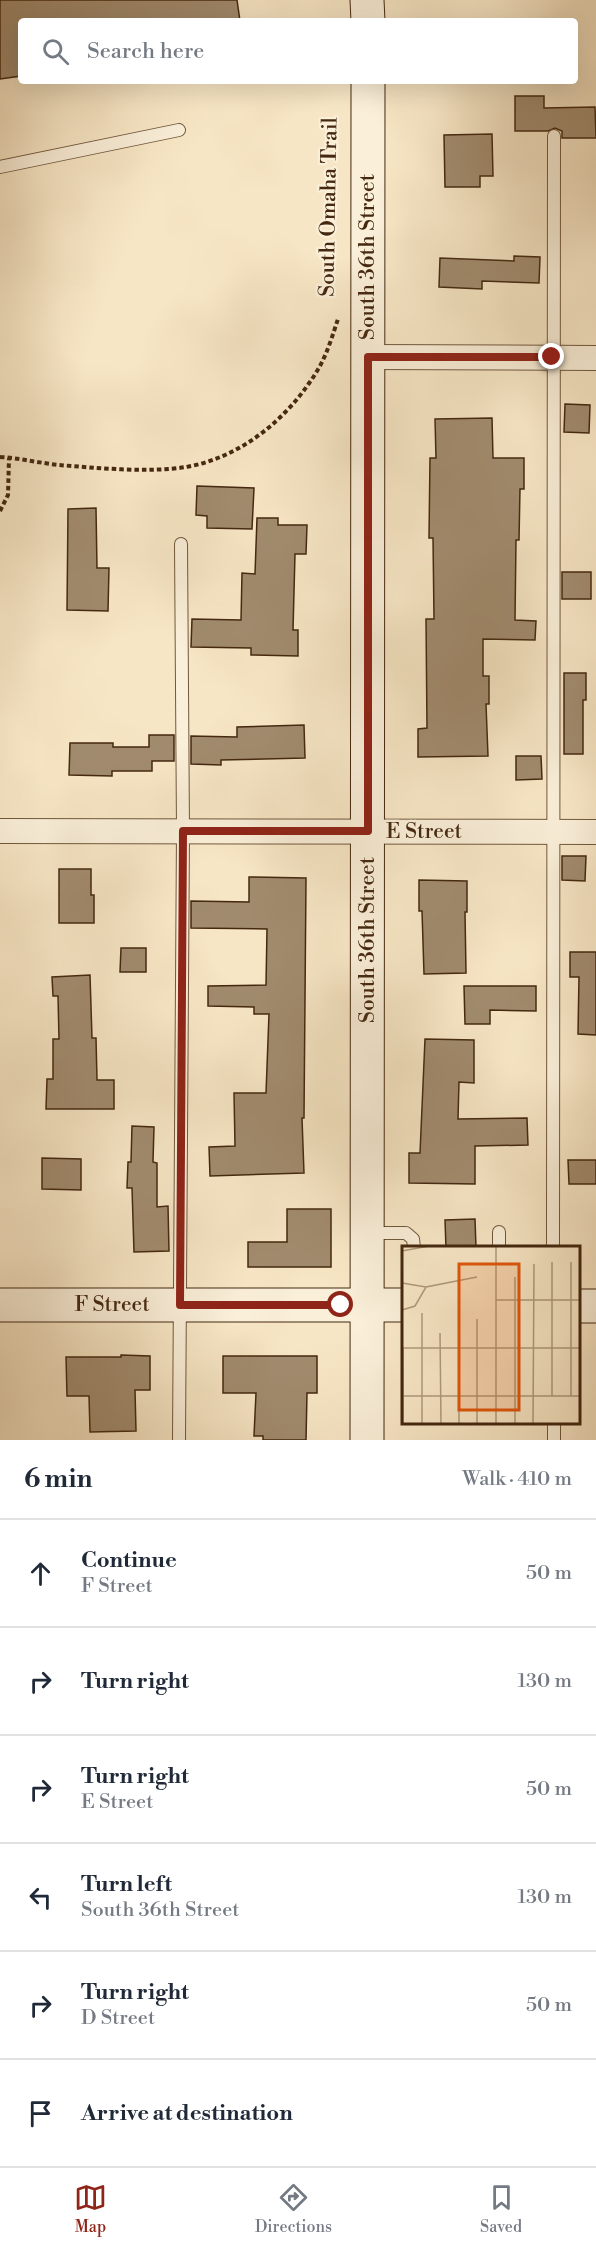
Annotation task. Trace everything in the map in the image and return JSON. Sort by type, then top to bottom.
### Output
[{"type":"street","points":[[368,0],[368,18]]},
{"type":"street","name":"South 36th Street","points":[[367,1440],[368,84]]},
{"type":"street","points":[[368,357],[596,358]]},
{"type":"street","name":"E Street","points":[[0,831],[596,832]]},
{"type":"street","name":"F Street","points":[[0,1305],[402,1305]]},
{"type":"lane","points":[[0,167],[179,130]]},
{"type":"lane","points":[[554,136],[552,357],[554,1246]]},
{"type":"lane","points":[[179,1440],[183,831],[181,544]]},
{"type":"lane","points":[[499,1232],[499,1246]]},
{"type":"lane","points":[[367,1233],[406,1233],[413,1239],[414,1246]]},
{"type":"path","name":"South Omaha Trail","points":[[0,457],[56,464],[167,469],[188,467],[219,457],[244,446],[269,428],[287,410],[320,365],[340,315]]},
{"type":"path","points":[[0,511],[8,495],[9,458]]},
{"type":"building","points":[[0,0],[237,0],[240,18],[18,18],[18,76],[0,79]]},
{"type":"building","points":[[515,96],[544,96],[544,108],[595,107],[596,138],[562,138],[562,131],[555,128],[548,131],[515,131]]},
{"type":"building","points":[[492,134],[493,176],[480,176],[480,187],[445,187],[444,135]]},
{"type":"building","points":[[514,256],[540,257],[539,283],[482,281],[482,289],[439,287],[440,258],[514,261]]},
{"type":"building","points":[[565,404],[590,405],[589,433],[564,432]]},
{"type":"building","points":[[492,418],[493,458],[524,458],[524,489],[520,489],[519,540],[516,540],[515,620],[536,621],[535,640],[483,639],[483,676],[489,676],[489,704],[486,704],[488,756],[418,757],[418,729],[427,728],[426,619],[434,619],[433,538],[429,538],[430,458],[436,458],[435,419]]},
{"type":"building","points":[[197,486],[254,488],[252,529],[207,528],[207,516],[196,515]]},
{"type":"building","points":[[96,508],[97,568],[109,568],[108,611],[67,610],[68,509]]},
{"type":"building","points":[[257,518],[278,518],[278,525],[307,525],[306,554],[295,554],[293,630],[298,630],[298,656],[251,655],[251,648],[191,647],[192,619],[241,620],[242,573],[255,574]]},
{"type":"building","points":[[562,572],[591,572],[591,599],[562,599]]},
{"type":"building","points":[[564,673],[586,673],[586,700],[583,700],[583,754],[564,754]]},
{"type":"building","points":[[304,725],[305,758],[221,760],[221,765],[191,764],[191,736],[237,737],[237,727]]},
{"type":"building","points":[[149,735],[174,735],[174,761],[152,761],[152,771],[112,771],[112,776],[69,775],[70,743],[113,743],[113,747],[149,747]]},
{"type":"building","points":[[516,756],[541,756],[542,779],[516,780]]},
{"type":"building","points":[[562,856],[586,856],[585,881],[562,880]]},
{"type":"building","points":[[59,869],[91,869],[94,923],[59,923]]},
{"type":"building","points":[[249,877],[306,878],[304,1118],[302,1118],[304,1173],[210,1176],[209,1147],[235,1146],[234,1093],[266,1093],[269,1014],[254,1014],[254,1007],[208,1006],[208,986],[266,985],[267,929],[191,928],[191,901],[249,902]]},
{"type":"building","points":[[419,880],[467,881],[466,973],[424,974]]},
{"type":"building","points":[[121,948],[146,948],[146,972],[120,972]]},
{"type":"building","points":[[570,952],[596,952],[596,1035],[578,1034],[579,977],[570,977]]},
{"type":"building","points":[[90,975],[92,1038],[96,1038],[97,1080],[114,1080],[114,1109],[46,1109],[47,1079],[53,1079],[53,1039],[59,1039],[58,996],[53,996],[52,977]]},
{"type":"building","points":[[464,986],[536,986],[536,1011],[490,1010],[490,1024],[465,1024]]},
{"type":"building","points":[[425,1039],[474,1040],[474,1083],[459,1082],[458,1119],[527,1118],[528,1145],[475,1146],[475,1184],[409,1183],[409,1153],[420,1153]]},
{"type":"building","points":[[132,1126],[154,1127],[153,1162],[157,1163],[157,1207],[168,1206],[169,1251],[134,1252],[132,1188],[127,1188],[128,1162],[131,1162]]},
{"type":"building","points":[[42,1158],[81,1159],[81,1190],[42,1189]]},
{"type":"building","points":[[568,1160],[596,1160],[596,1184],[569,1184]]},
{"type":"building","points":[[287,1209],[331,1209],[331,1267],[248,1267],[248,1242],[287,1242]]},
{"type":"building","points":[[475,1219],[476,1246],[446,1246],[445,1220]]},
{"type":"building","points":[[121,1355],[150,1356],[150,1390],[135,1390],[136,1431],[90,1432],[89,1396],[67,1396],[66,1357],[121,1357]]},
{"type":"building","points":[[223,1356],[317,1356],[317,1393],[307,1393],[306,1440],[263,1440],[263,1436],[254,1436],[256,1393],[223,1393]]},
{"type":"route","points":[[341,1305],[180,1305],[183,831],[368,831],[368,357],[552,357]]}]
